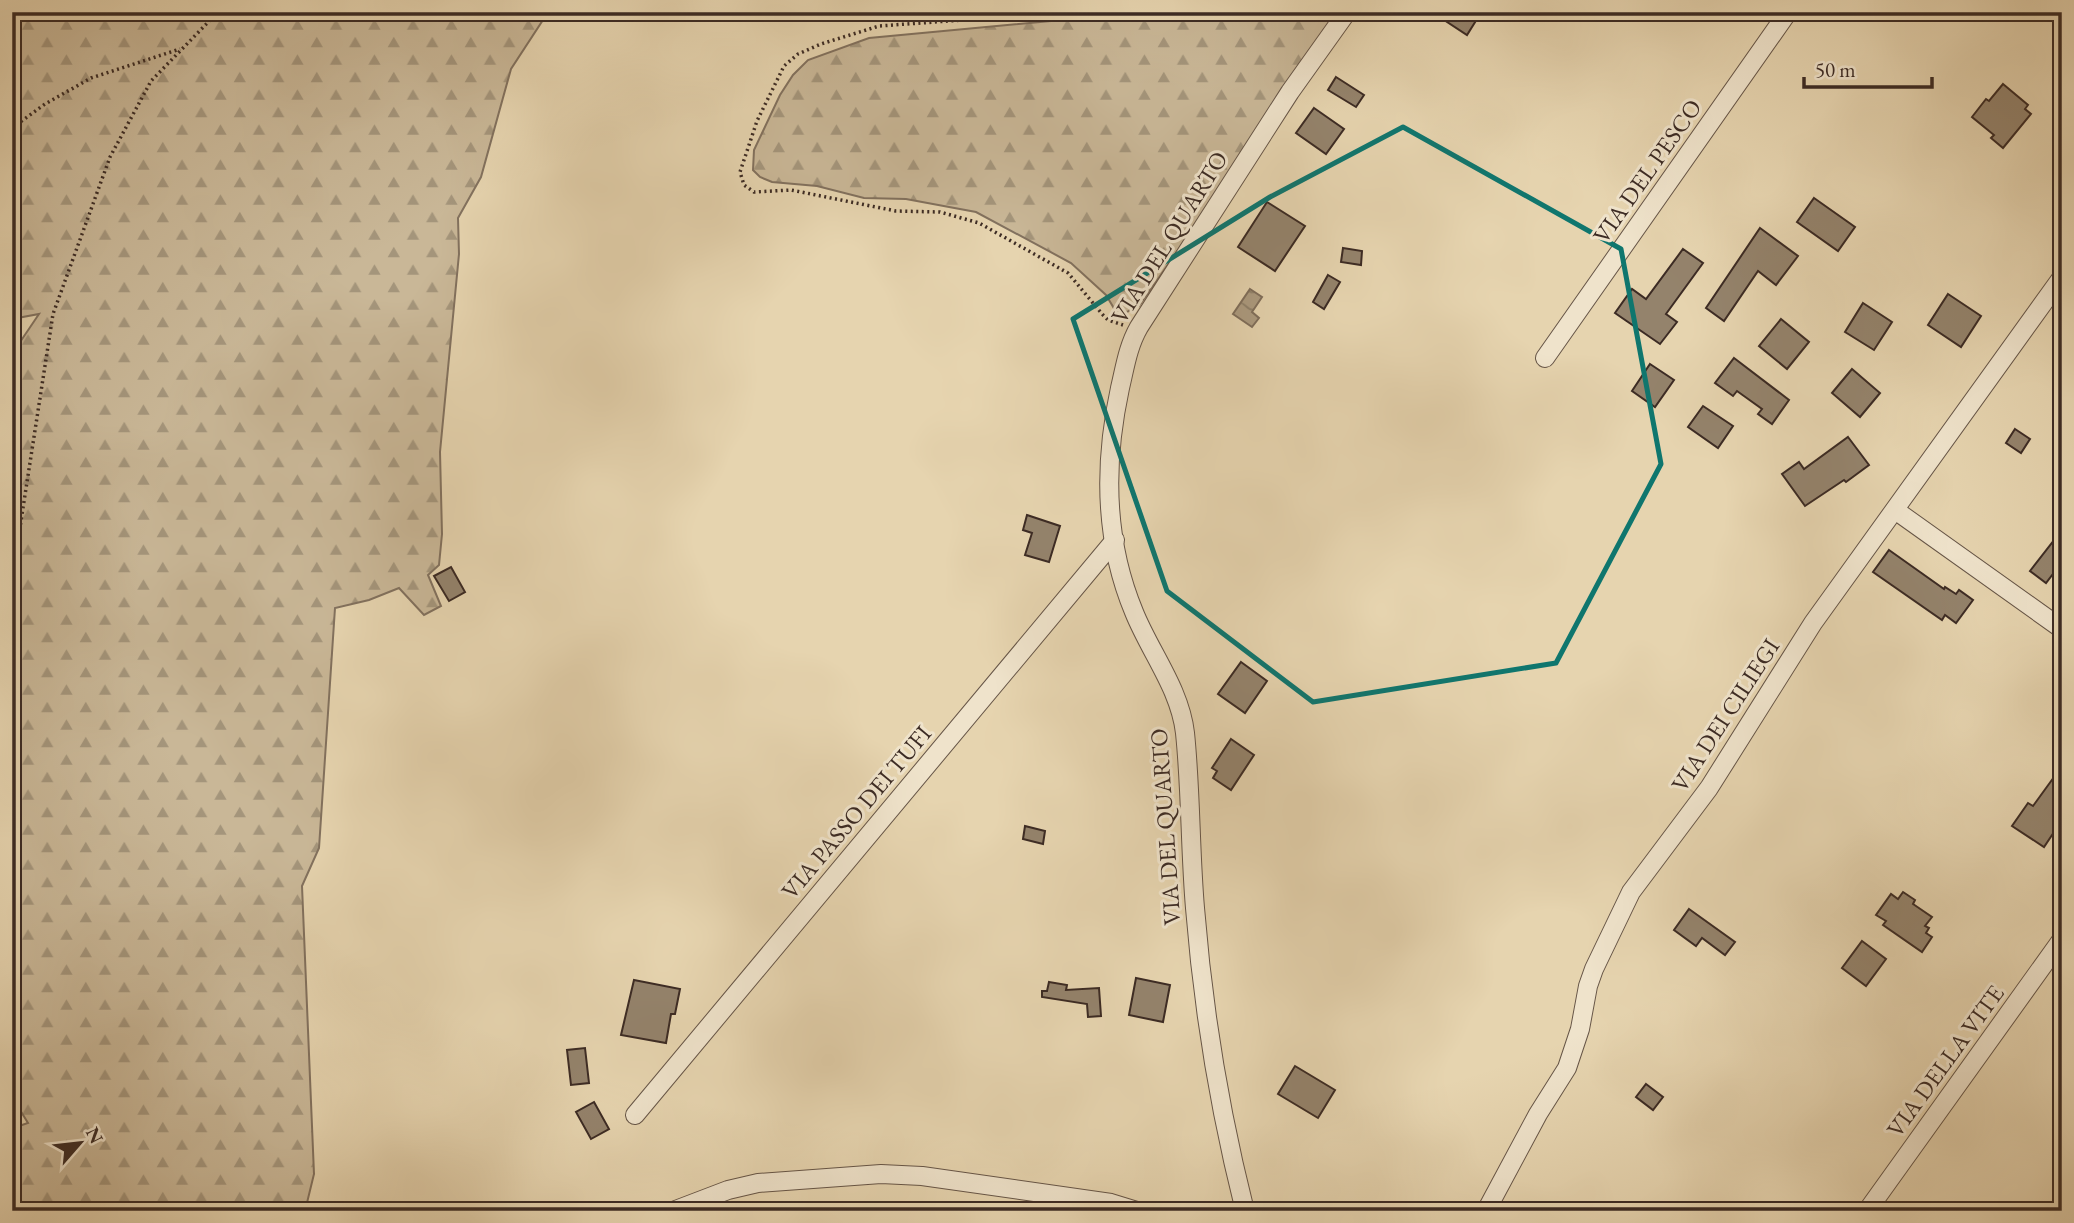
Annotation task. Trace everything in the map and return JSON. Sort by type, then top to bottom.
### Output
[{"type":"street","name":"VIA DEL QUARTO","points":[[1245,1211],[1221,1095],[1201,970],[1194,907],[1184,726],[1175,697],[1131,604],[1122,576],[1109,505],[1109,448],[1127,355],[1139,327],[1290,92],[1347,12]]},
{"type":"street","name":"VIA DEL PESCO","points":[[1545,358],[1788,12]]},
{"type":"street","name":"VIA DEI CILIEGI","points":[[1486,1211],[1538,1114],[1567,1068],[1580,1029],[1591,977],[1631,892],[1709,788],[1813,624],[2062,276]]},
{"type":"street","points":[[1895,510],[2062,629]]},
{"type":"street","name":"VIA PASSO DEI TUFI","points":[[635,1115],[1115,540]]},
{"type":"street","name":"VIA DELLA VITE","points":[[1867,1211],[2062,939]]},
{"type":"street","points":[[673,1211],[717,1193],[758,1183],[881,1174],[922,1176],[1111,1203],[1137,1211]]},
{"type":"path","points":[[12,579],[53,314],[110,157],[151,81],[218,12]]},
{"type":"path","points":[[1073,12],[879,26],[799,54],[784,66],[779,76],[757,121],[740,172],[744,185],[754,191],[791,190],[896,211],[940,212],[979,223],[1068,273],[1108,320],[1139,327]]},
{"type":"path","points":[[12,128],[45,104],[90,78],[182,48]]},
{"type":"highlighted area","points":[[1403,127],[1621,249],[1661,464],[1556,663],[1313,702],[1167,591],[1073,319],[1270,197]]},
{"type":"green space","points":[[12,12],[554,12],[543,20],[511,69],[481,177],[458,218],[459,254],[440,452],[442,534],[439,565],[428,575],[441,606],[424,615],[399,588],[369,600],[335,608],[319,848],[302,886],[314,1174],[305,1211],[12,1211],[12,1123],[16,1127],[28,1123],[12,1097],[12,354],[39,314],[12,319]]},
{"type":"green space","points":[[1148,12],[1345,12],[1139,306],[1127,312],[1115,310],[1106,295],[1071,263],[976,212],[906,199],[864,198],[817,186],[772,182],[760,177],[753,170],[754,150],[780,95],[793,75],[808,60],[869,38]]},
{"type":"water","points":[[1250,289],[1262,297],[1252,312],[1259,318],[1252,327],[1233,314]]},
{"type":"building","points":[[1432,12],[1467,12],[1477,19],[1467,35]]},
{"type":"building","points":[[1336,77],[1364,95],[1356,107],[1328,90]]},
{"type":"building","points":[[2003,84],[2028,105],[2025,109],[2031,114],[2003,148],[1991,138],[1994,135],[1972,117],[1986,99],[1989,101]]},
{"type":"building","points":[[1314,108],[1344,129],[1326,154],[1296,133]]},
{"type":"building","points":[[1814,198],[1855,227],[1838,251],[1797,222]]},
{"type":"building","points":[[1267,202],[1305,226],[1275,271],[1238,247]]},
{"type":"building","points":[[1760,228],[1798,256],[1776,285],[1758,271],[1724,321],[1706,308]]},
{"type":"building","points":[[1343,248],[1362,251],[1361,265],[1341,262]]},
{"type":"building","points":[[1683,249],[1703,263],[1666,314],[1677,322],[1660,344],[1615,313],[1632,289],[1646,299]]},
{"type":"building","points":[[1328,275],[1340,282],[1324,309],[1313,302]]},
{"type":"building","points":[[1948,294],[1981,316],[1961,347],[1928,325]]},
{"type":"building","points":[[1863,303],[1892,322],[1874,350],[1845,332]]},
{"type":"building","points":[[1781,319],[1809,342],[1787,369],[1759,346]]},
{"type":"building","points":[[1734,358],[1789,400],[1772,424],[1758,414],[1762,409],[1737,391],[1733,396],[1715,383]]},
{"type":"building","points":[[1650,364],[1674,380],[1655,407],[1632,391]]},
{"type":"building","points":[[1852,369],[1880,393],[1860,417],[1832,393]]},
{"type":"building","points":[[1703,406],[1733,426],[1718,448],[1688,427]]},
{"type":"building","points":[[2015,429],[2030,439],[2021,453],[2006,443]]},
{"type":"building","points":[[1848,437],[1869,465],[1805,506],[1782,474],[1799,462],[1804,469]]},
{"type":"building","points":[[1027,515],[1060,526],[1049,562],[1025,555],[1032,533],[1023,530]]},
{"type":"building","points":[[2062,530],[2062,575],[2056,570],[2046,583],[2030,571]]},
{"type":"building","points":[[1889,550],[1944,589],[1945,587],[1956,594],[1959,590],[1973,600],[1956,623],[1945,615],[1942,620],[1873,572]]},
{"type":"building","points":[[451,567],[465,592],[449,601],[434,576]]},
{"type":"building","points":[[1241,662],[1267,681],[1245,713],[1218,694]]},
{"type":"building","points":[[1231,739],[1254,755],[1231,790],[1213,778],[1217,771],[1212,768]]},
{"type":"building","points":[[2062,766],[2062,820],[2044,847],[2012,826],[2028,803],[2033,806]]},
{"type":"building","points":[[1025,826],[1045,831],[1043,844],[1023,839]]},
{"type":"building","points":[[1903,892],[1915,900],[1913,904],[1932,917],[1925,926],[1929,928],[1926,933],[1932,937],[1922,952],[1883,925],[1886,921],[1876,915],[1891,894],[1898,899]]},
{"type":"building","points":[[1689,909],[1735,942],[1725,955],[1702,938],[1696,946],[1674,930]]},
{"type":"building","points":[[1862,941],[1886,959],[1866,986],[1842,968]]},
{"type":"building","points":[[1136,978],[1170,985],[1163,1022],[1129,1015]]},
{"type":"building","points":[[634,980],[680,989],[675,1014],[671,1014],[666,1043],[621,1035]]},
{"type":"building","points":[[1049,982],[1067,985],[1066,990],[1099,988],[1101,1016],[1088,1017],[1087,1004],[1042,997],[1042,991],[1047,991]]},
{"type":"building","points":[[585,1048],[589,1083],[571,1085],[567,1050]]},
{"type":"building","points":[[1295,1066],[1335,1090],[1318,1118],[1278,1094]]},
{"type":"building","points":[[1646,1084],[1663,1097],[1653,1110],[1636,1097]]},
{"type":"building","points":[[594,1102],[609,1129],[591,1139],[576,1112]]}]
